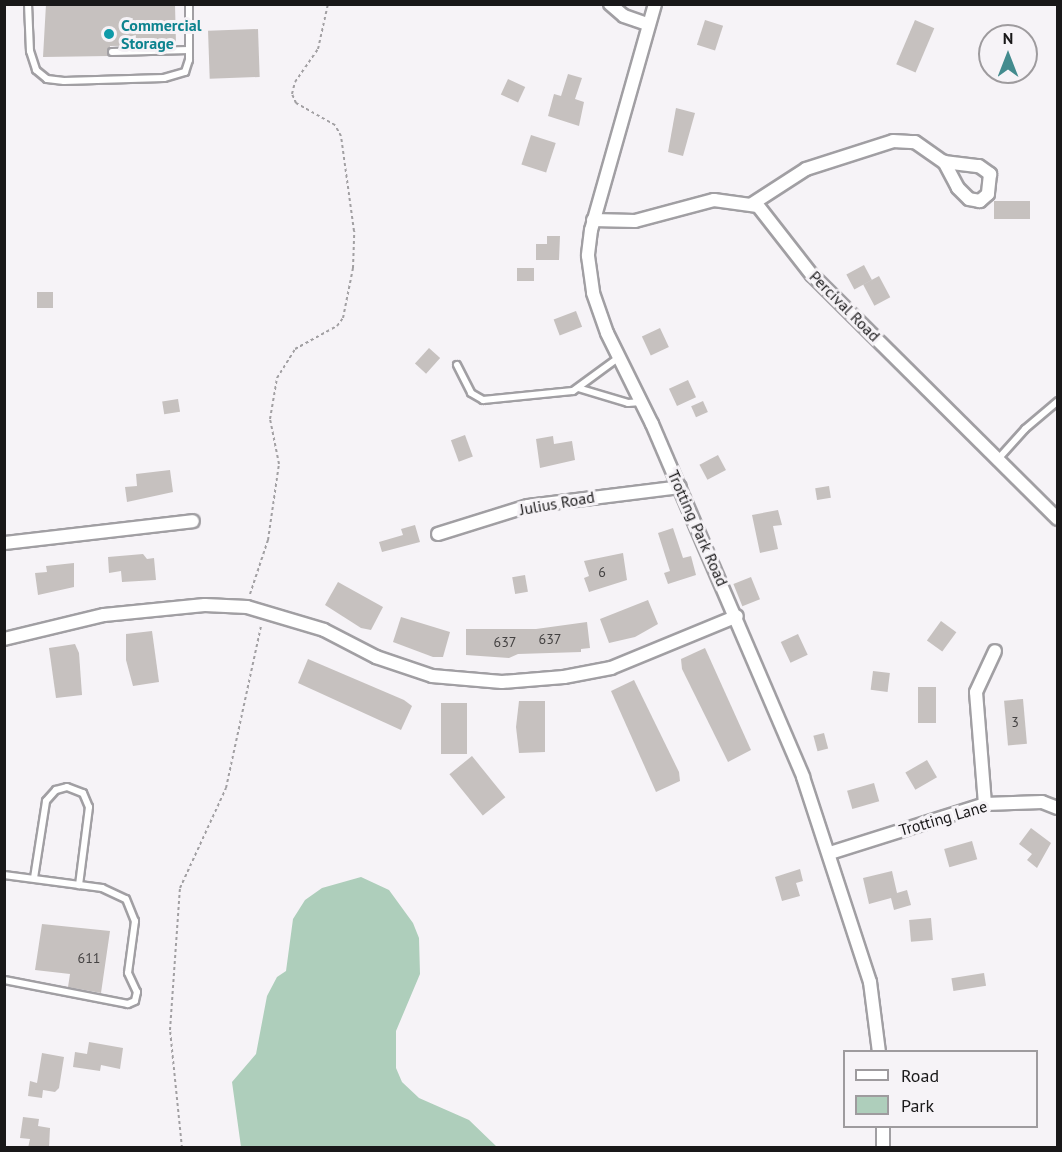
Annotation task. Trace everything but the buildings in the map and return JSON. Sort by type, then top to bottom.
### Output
[{"type":"street","points":[[610,4],[624,16],[647,24]]},
{"type":"street","name":"Trotting Park Road","points":[[655,4],[647,24],[593,220],[588,256],[593,293],[619,358],[680,487],[737,616],[803,777],[830,853],[870,982],[879,1050]]},
{"type":"street","points":[[593,220],[635,221],[714,200],[752,204],[806,170],[882,144],[915,142],[944,162]]},
{"type":"street","name":"Percival Road","points":[[752,204],[780,230],[812,275],[1058,519]]},
{"type":"street","name":"Julius Road","points":[[438,534],[528,506],[680,487]]},
{"type":"street","points":[[4,543],[193,521]]},
{"type":"street","points":[[4,639],[104,615],[205,604],[263,611],[324,630],[376,657],[432,676],[502,682],[564,677],[611,668],[737,616]]},
{"type":"street","points":[[985,804],[976,692],[995,651]]},
{"type":"street","name":"Trotting Lane","points":[[830,853],[985,804],[1042,802],[1058,808]]},
{"type":"street","points":[[883,1128],[884,1148]]},
{"type":"lane","points":[[28,4],[31,60],[36,70],[47,79],[179,76],[189,67],[189,4]]},
{"type":"lane","points":[[112,52],[189,50]]},
{"type":"lane","points":[[457,365],[471,393],[483,400],[551,395],[578,388],[619,358]]},
{"type":"lane","points":[[578,388],[628,403],[641,402]]},
{"type":"lane","points":[[999,458],[1025,429],[1058,401]]},
{"type":"lane","points":[[33,878],[46,801],[56,790],[67,787],[82,793],[89,807],[79,885]]},
{"type":"lane","points":[[4,875],[112,891],[132,907],[135,921],[128,973],[137,992],[135,1001],[128,1004],[4,980]]},
{"type":"path","points":[[247,608],[268,540],[279,464],[270,419],[277,378],[295,349],[337,326],[343,318],[352,268],[354,231],[341,136],[334,125],[296,104],[292,93],[295,82],[318,49],[328,4]]},
{"type":"path","points":[[182,1148],[170,1030],[180,888],[226,789],[263,611]]},
{"type":"green space","points":[[361,877],[389,890],[413,923],[419,938],[420,974],[396,1031],[396,1068],[402,1082],[419,1098],[469,1120],[497,1147],[241,1147],[232,1082],[256,1054],[267,996],[277,977],[286,971],[293,919],[305,900],[322,888]]},
{"type":"place","name":"Commercial Storage","points":[[109,34]]}]
